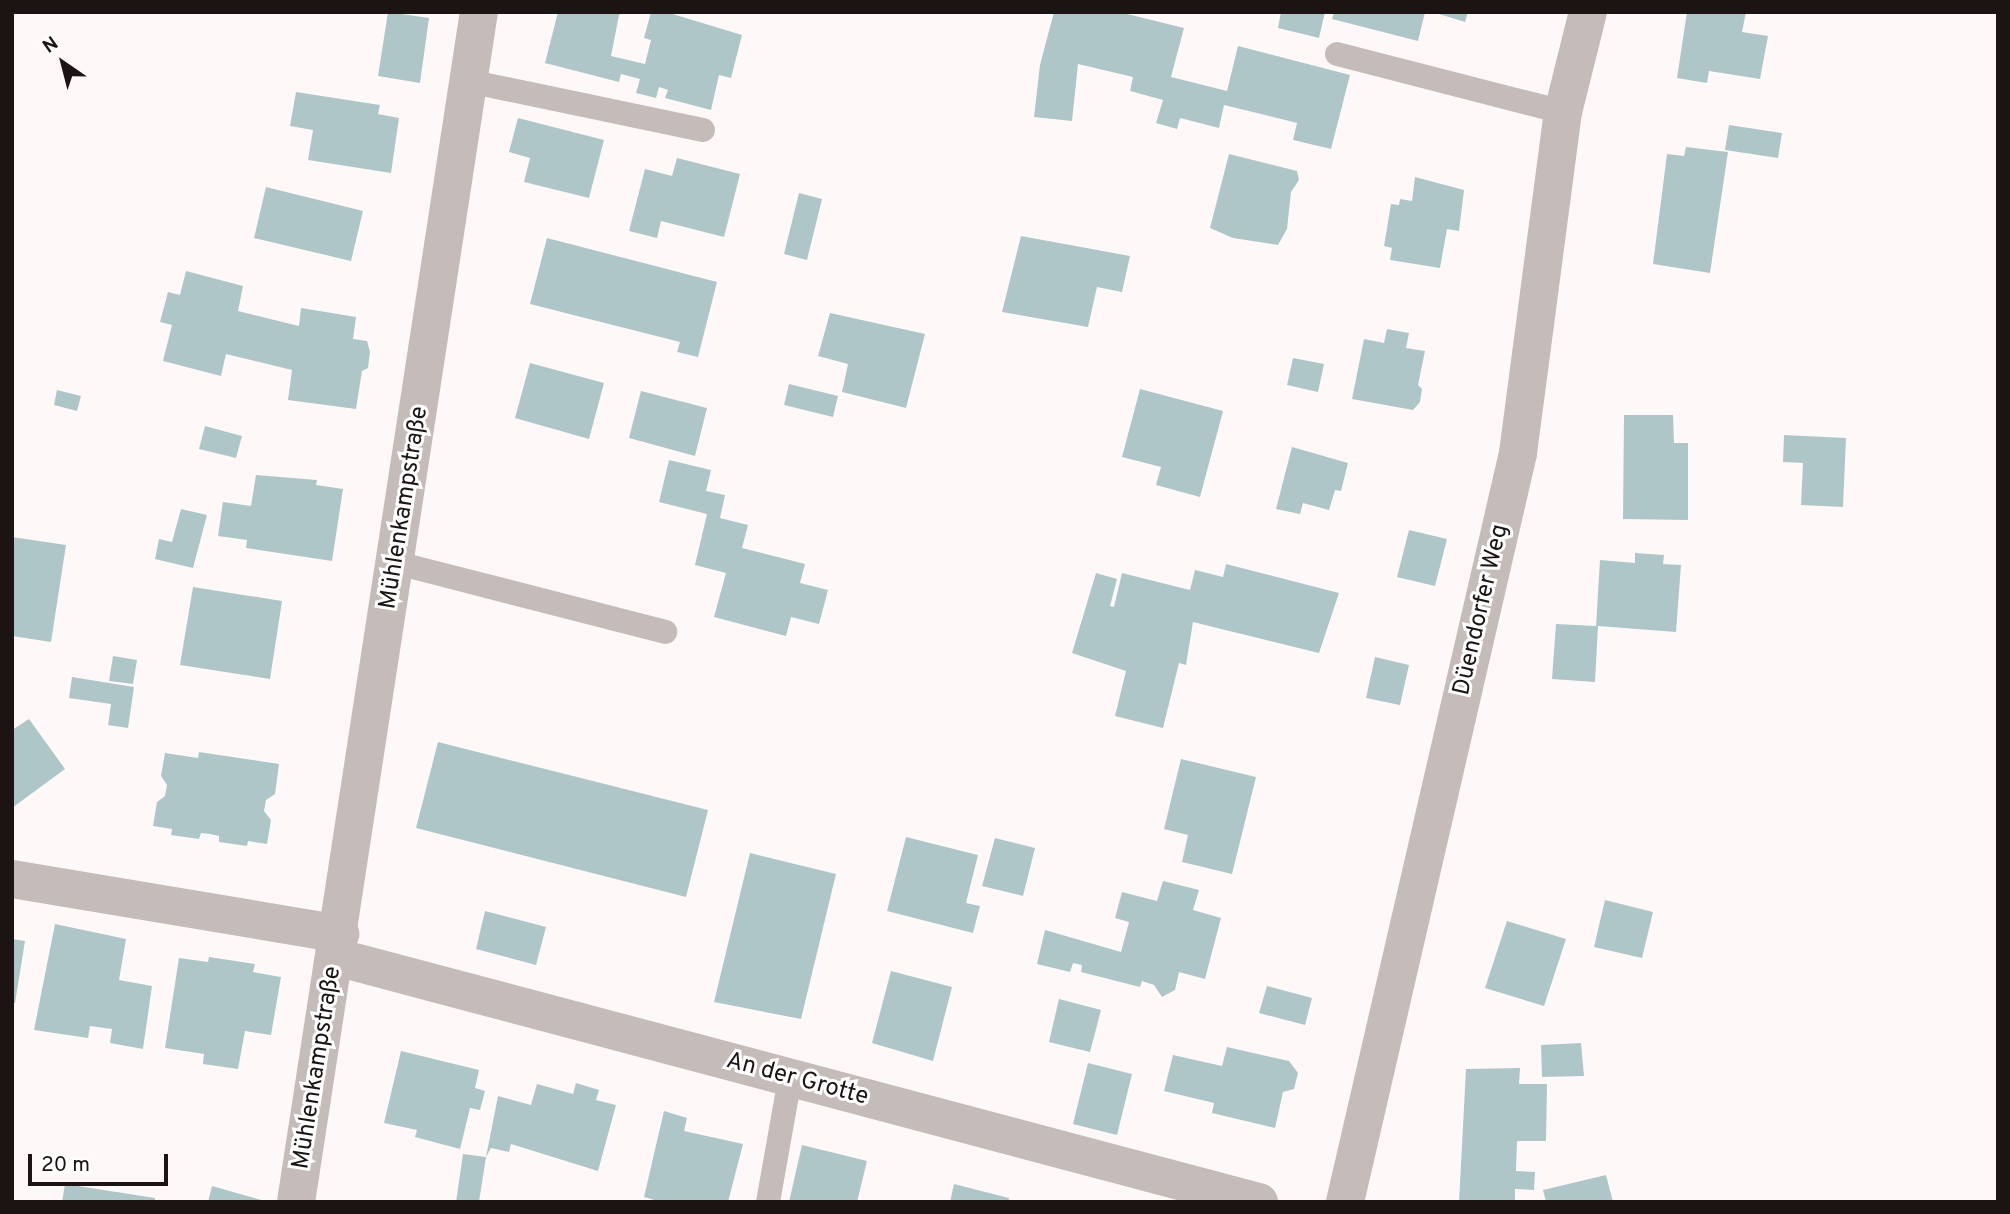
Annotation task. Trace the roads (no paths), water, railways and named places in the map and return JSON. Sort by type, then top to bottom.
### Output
[{"type":"street","name":"Mühlenkampstraße","points":[[296,1202],[397,563],[479,12]]},
{"type":"street","name":"Düendorfer Weg","points":[[1345,1202],[1518,453],[1563,112],[1588,12]]},
{"type":"street","name":"Mühlenkampstraße","points":[[12,879],[338,945]]},
{"type":"street","name":"An der Grotte","points":[[338,945],[790,1078],[1259,1202]]},
{"type":"lane","points":[[1337,54],[1563,112]]},
{"type":"lane","points":[[468,81],[703,130]]},
{"type":"lane","points":[[397,563],[665,632]]},
{"type":"lane","points":[[768,1202],[790,1078]]}]
